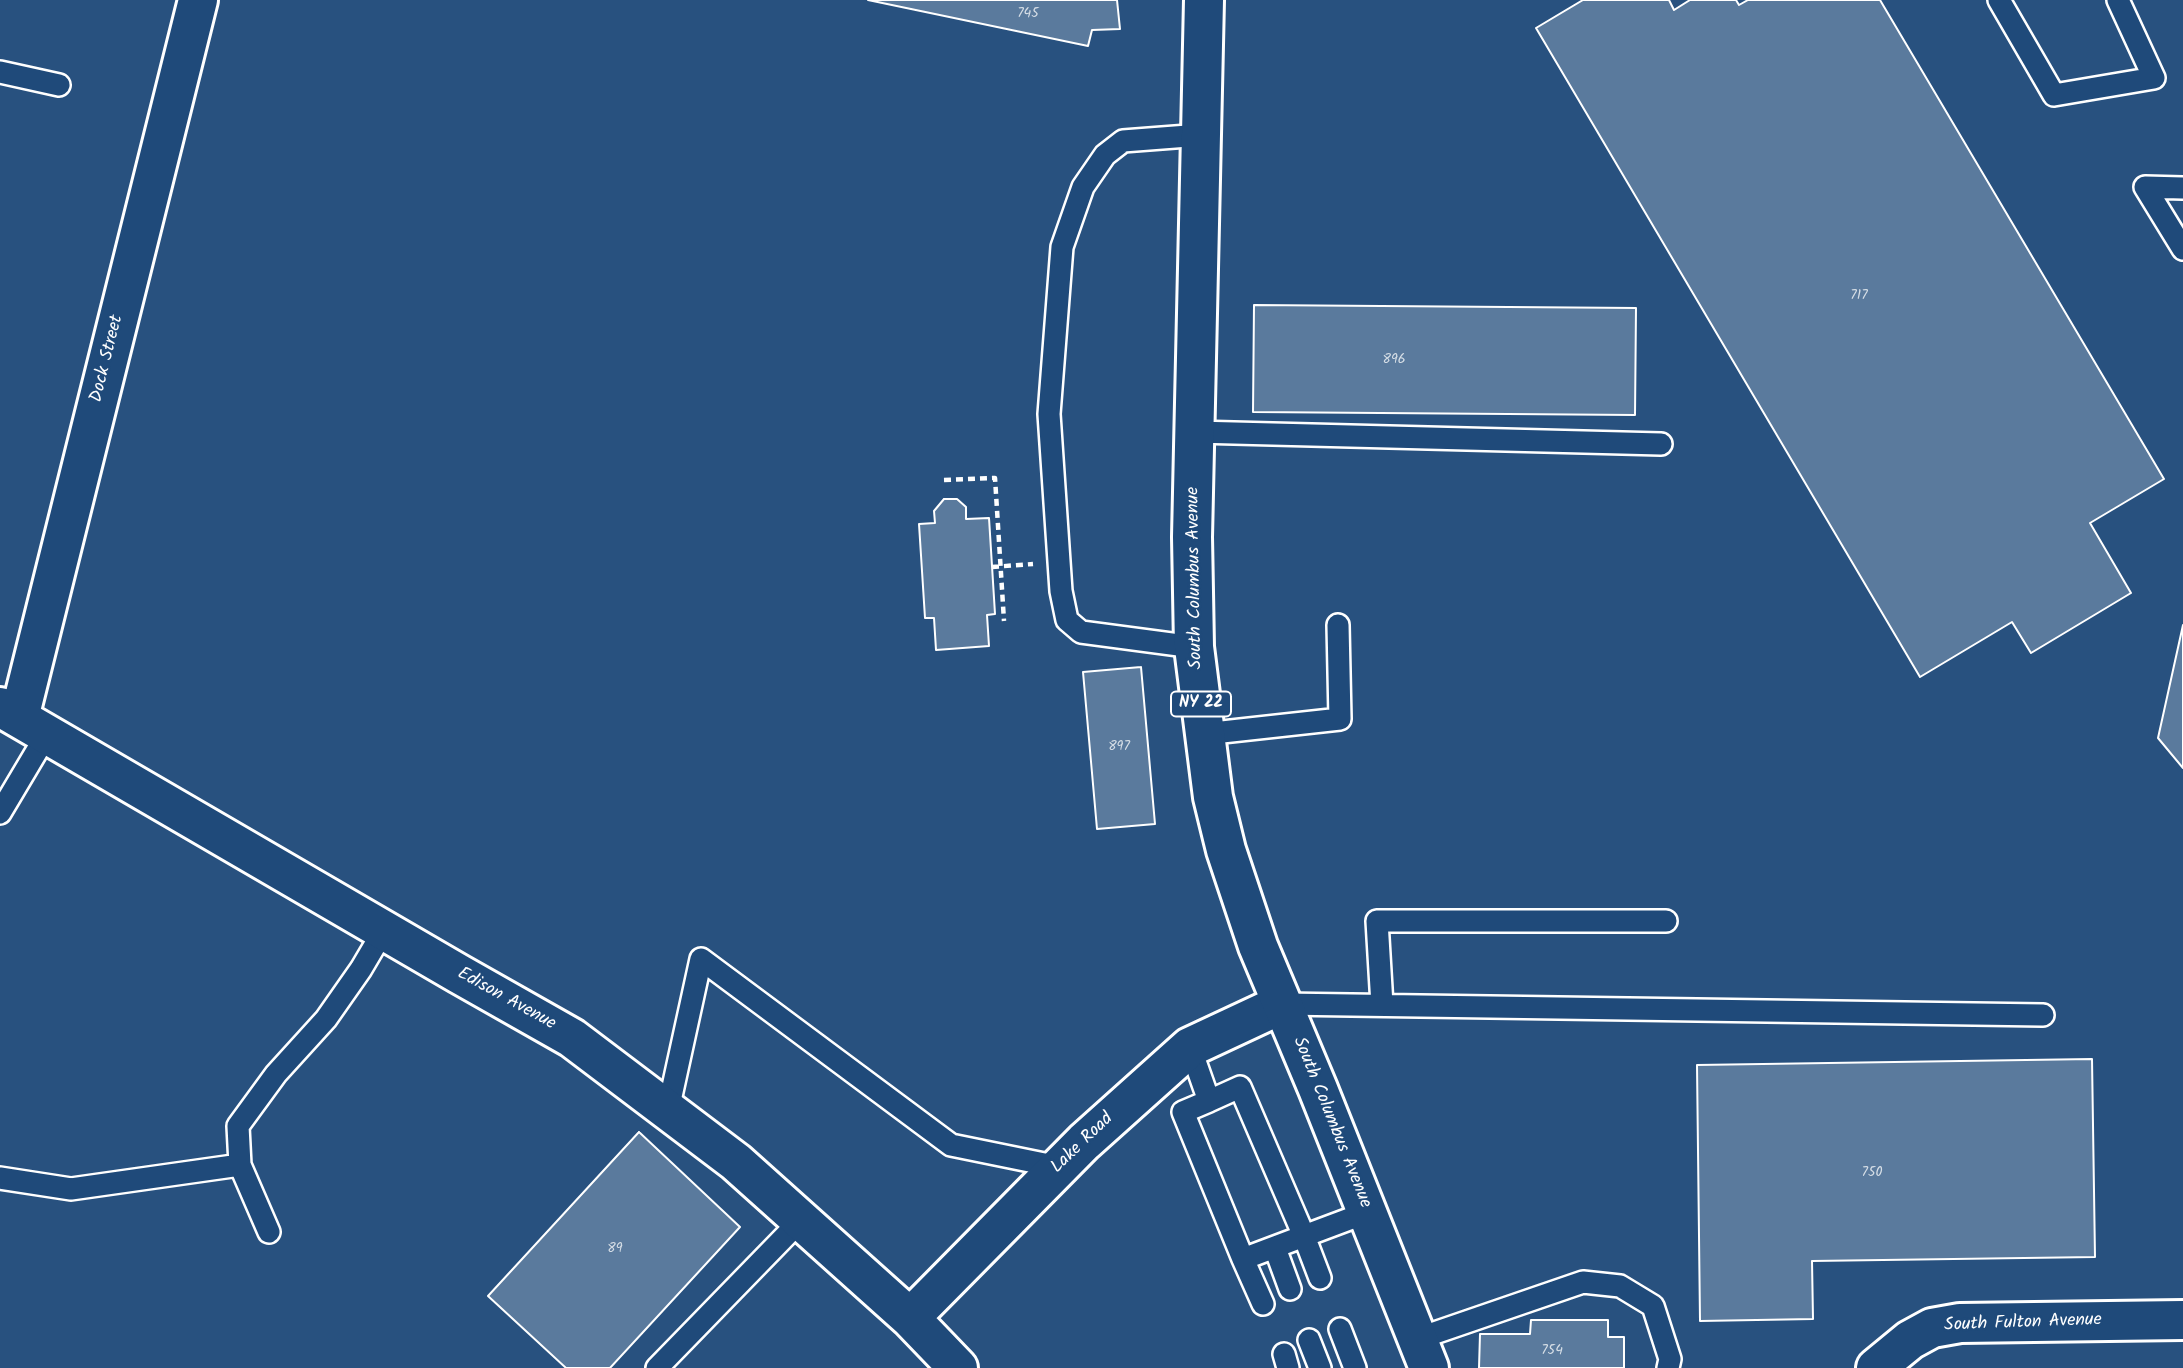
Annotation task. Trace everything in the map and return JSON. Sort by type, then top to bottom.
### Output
[{"type":"street","name":"Dock Street","points":[[22,720],[198,0]]},
{"type":"street","name":"South Columbus Avenue","points":[[1203,0],[1192,537],[1194,648],[1213,797],[1226,850],[1258,946],[1423,1353]]},
{"type":"street","name":"Edison Avenue","points":[[22,720],[572,1038],[736,1162],[910,1318],[958,1368]]},
{"type":"street","name":"Lake Road","points":[[910,1318],[1084,1142],[1190,1047],[1282,1004]]},
{"type":"street","name":"South Fulton Avenue","points":[[1876,1368],[1910,1340],[1932,1328],[1960,1323],[2183,1320]]},
{"type":"lane","points":[[1999,0],[2054,94],[2154,78],[2118,0]]},
{"type":"lane","points":[[0,72],[60,85]]},
{"type":"lane","points":[[1194,648],[1081,632],[1067,620],[1061,591],[1049,414],[1062,247],[1083,187],[1105,155],[1124,141],[1201,135]]},
{"type":"lane","points":[[2183,188],[2145,187],[2183,249]]},
{"type":"lane","points":[[1195,432],[1661,444]]},
{"type":"lane","points":[[1205,734],[1340,719],[1338,625]]},
{"type":"lane","points":[[0,813],[22,720]]},
{"type":"lane","points":[[1382,1005],[1377,920],[1666,921]]},
{"type":"lane","points":[[269,1232],[240,1165],[238,1126],[276,1074],[326,1019],[384,930]]},
{"type":"lane","points":[[668,1110],[701,959],[951,1145],[1059,1167]]},
{"type":"lane","points":[[1282,1004],[2043,1014]]},
{"type":"lane","points":[[1190,1047],[1209,1101]]},
{"type":"lane","points":[[1263,1304],[1183,1112],[1240,1087],[1320,1278]]},
{"type":"lane","points":[[0,1178],[71,1189],[240,1165]]},
{"type":"lane","points":[[1243,1259],[1368,1212]]},
{"type":"lane","points":[[656,1368],[801,1220]]},
{"type":"lane","points":[[1275,1248],[1290,1289]]},
{"type":"lane","points":[[1423,1353],[1515,1304],[1583,1282],[1620,1286],[1653,1306],[1670,1359],[1668,1368]]},
{"type":"lane","points":[[1340,1329],[1355,1368]]},
{"type":"lane","points":[[1309,1340],[1320,1368]]},
{"type":"path","points":[[944,480],[995,478],[1004,621]]},
{"type":"path","points":[[992,567],[1059,562]]},
{"type":"building","points":[[868,0],[1117,0],[1120,29],[1092,30],[1088,46]]},
{"type":"building","points":[[1583,0],[1669,0],[1674,10],[1690,0],[1736,0],[1739,5],[1748,0],[1880,0],[2164,479],[2090,523],[2131,593],[2031,653],[2012,622],[1920,677],[1536,28]]},
{"type":"building","points":[[1254,305],[1636,308],[1635,415],[1253,412]]},
{"type":"building","points":[[944,499],[957,499],[966,507],[966,519],[989,518],[995,614],[987,615],[989,646],[936,650],[934,618],[925,618],[919,524],[935,523],[934,511]]},
{"type":"building","points":[[2183,625],[2183,768],[2158,738]]},
{"type":"building","points":[[1141,667],[1155,824],[1097,829],[1083,672]]},
{"type":"building","points":[[2092,1059],[2095,1257],[1812,1261],[1813,1319],[1700,1321],[1697,1065]]},
{"type":"building","points":[[639,1132],[740,1227],[610,1368],[566,1368],[488,1296]]},
{"type":"building","points":[[1531,1320],[1608,1320],[1608,1337],[1624,1337],[1624,1368],[1479,1368],[1480,1334],[1530,1334]]}]
